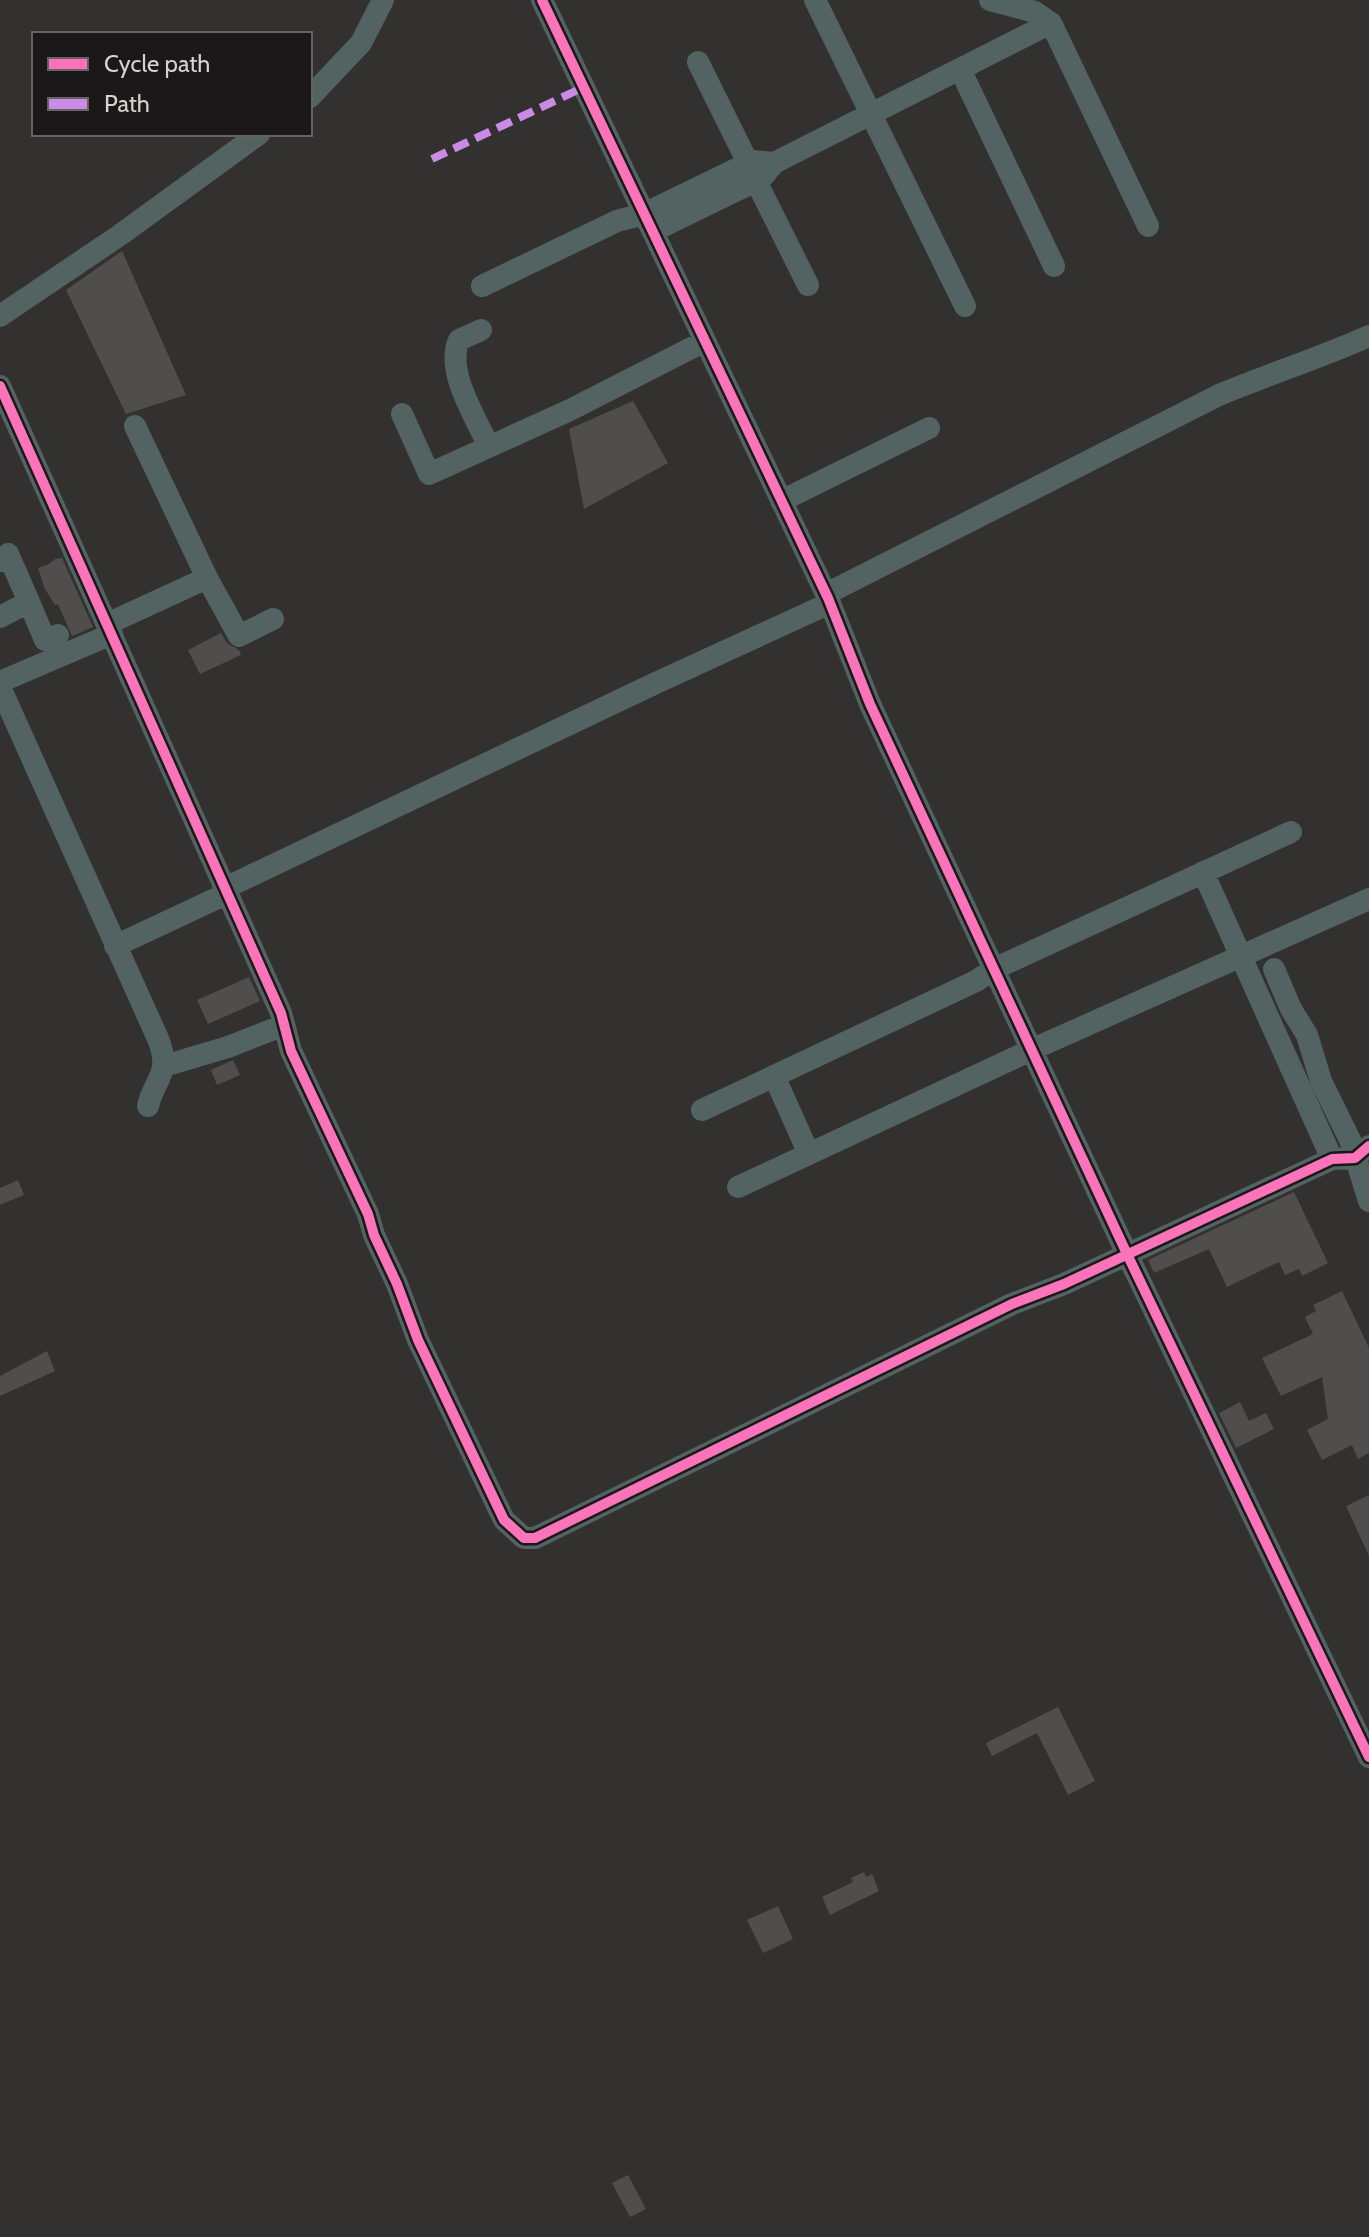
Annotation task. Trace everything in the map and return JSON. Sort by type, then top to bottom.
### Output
[{"type":"street","points":[[312,95],[361,43],[383,0]]},
{"type":"street","points":[[542,0],[828,598],[870,704],[1127,1254],[1369,1757]]},
{"type":"street","points":[[815,0],[965,306]]},
{"type":"street","points":[[990,0],[1035,12],[1051,23],[1148,226]]},
{"type":"street","points":[[752,172],[762,178],[774,163],[1051,23]]},
{"type":"street","points":[[698,62],[808,285]]},
{"type":"street","points":[[960,69],[1054,266]]},
{"type":"street","points":[[0,316],[120,235],[256,136]]},
{"type":"street","points":[[482,286],[617,221],[648,222],[752,172]]},
{"type":"street","points":[[481,330],[459,340],[454,351],[455,371],[489,447]]},
{"type":"street","points":[[115,946],[828,598],[1219,395],[1369,336]]},
{"type":"street","points":[[402,414],[429,474],[570,410],[705,341]]},
{"type":"street","points":[[0,386],[284,1025],[291,1051],[368,1214],[418,1340],[504,1520],[524,1538],[535,1538],[1012,1304],[1064,1284],[1352,1154]]},
{"type":"street","points":[[135,426],[207,578],[239,636],[273,619]]},
{"type":"street","points":[[781,501],[929,428]]},
{"type":"street","points":[[0,561],[8,554],[45,640],[58,635]]},
{"type":"street","points":[[148,1106],[164,1066],[159,1041],[0,684],[207,578]]},
{"type":"street","points":[[0,617],[29,602]]},
{"type":"street","points":[[702,1110],[976,981],[994,969],[1291,832]]},
{"type":"street","points":[[1203,872],[1241,956],[1352,1154]]},
{"type":"street","points":[[738,1187],[1031,1050],[1369,899]]},
{"type":"street","points":[[1274,969],[1291,1009],[1307,1035],[1321,1081],[1346,1130],[1369,1201]]},
{"type":"street","points":[[164,1066],[228,1047],[284,1025]]},
{"type":"street","points":[[774,1076],[809,1154]]},
{"type":"building","points":[[122,251],[186,395],[126,414],[66,290]]},
{"type":"building","points":[[633,401],[668,463],[584,509],[569,429]]},
{"type":"building","points":[[62,558],[93,627],[72,636],[58,604],[55,605],[45,589],[38,568]]},
{"type":"building","points":[[221,633],[241,655],[200,674],[188,650]]},
{"type":"building","points":[[249,977],[260,1001],[208,1024],[197,1000]]},
{"type":"building","points":[[233,1060],[240,1075],[217,1085],[211,1070]]},
{"type":"building","points":[[18,1180],[24,1195],[0,1205],[0,1188]]},
{"type":"building","points":[[1294,1192],[1328,1263],[1302,1276],[1299,1269],[1285,1275],[1279,1262],[1227,1287],[1209,1249],[1154,1273],[1148,1260]]},
{"type":"building","points":[[1342,1291],[1369,1348],[1369,1453],[1358,1459],[1352,1445],[1322,1460],[1307,1430],[1328,1419],[1322,1377],[1281,1396],[1262,1358],[1313,1334],[1305,1317],[1316,1311],[1313,1305]]},
{"type":"building","points":[[47,1351],[55,1371],[0,1396],[0,1376]]},
{"type":"building","points":[[1240,1402],[1249,1421],[1266,1413],[1274,1429],[1236,1448],[1219,1413]]},
{"type":"building","points":[[1369,1495],[1369,1556],[1346,1506]]},
{"type":"building","points":[[1058,1707],[1095,1781],[1068,1795],[1037,1733],[992,1756],[986,1743]]},
{"type":"building","points":[[864,1872],[866,1877],[872,1874],[879,1891],[830,1915],[822,1897],[853,1882],[851,1878]]},
{"type":"building","points":[[778,1906],[793,1939],[763,1953],[747,1920]]},
{"type":"building","points":[[628,2175],[646,2209],[630,2217],[612,2183]]},
{"type":"marked path","points":[[432,159],[584,87]]},
{"type":"cycle path","points":[[542,0],[828,598],[870,704],[1127,1254],[1369,1757]]},
{"type":"cycle path","points":[[0,386],[281,1013],[291,1051],[368,1214],[418,1340],[504,1520],[524,1538],[535,1538],[1012,1304],[1064,1284],[1332,1159],[1355,1158],[1369,1146]]}]
